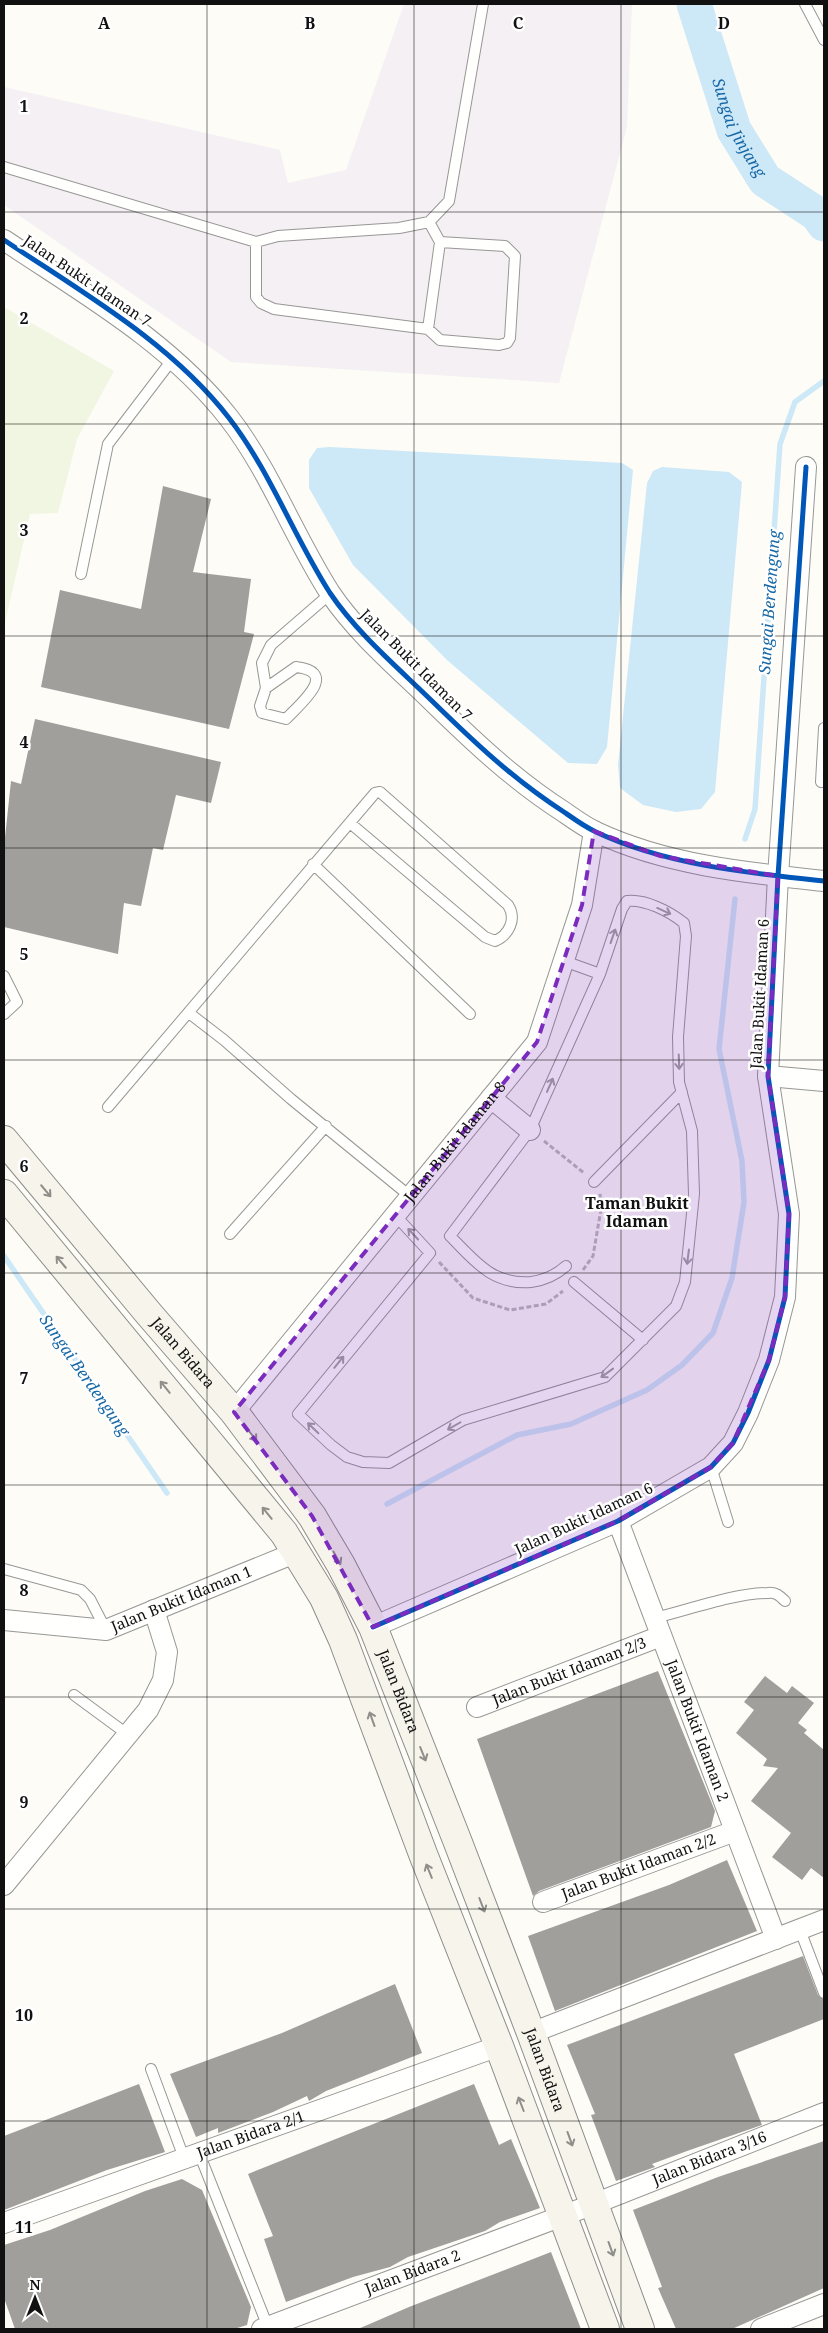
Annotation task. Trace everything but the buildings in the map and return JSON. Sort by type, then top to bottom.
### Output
[{"type":"main road","name":"Jalan Bidara","points":[[4,1140],[149,1314],[234,1412],[325,1537],[372,1627],[531,2033],[640,2329]]},
{"type":"main road","points":[[4,1194],[284,1533],[325,1600],[343,1640],[422,1854],[499,2046],[605,2329]]},
{"type":"street","name":"Jalan Bukit Idaman 7","points":[[4,240],[140,331],[210,396],[244,438],[331,593],[365,636],[486,753],[541,797],[594,831],[628,846],[660,856],[778,876],[824,881]]},
{"type":"street","name":"Jalan Bukit Idaman 6","points":[[372,1627],[618,1521],[711,1467],[733,1443],[770,1360],[785,1297],[789,1214],[768,1076],[778,876],[806,467]]},
{"type":"street","name":"Jalan Bukit Idaman 8","points":[[234,1412],[537,1042],[582,905],[594,831]]},
{"type":"street","points":[[768,1076],[824,1081]]},
{"type":"street","points":[[491,1098],[530,1130]]},
{"type":"street","name":"Jalan Bukit Idaman 2","points":[[618,1521],[776,1939]]},
{"type":"street","name":"Jalan Bukit Idaman 1","points":[[4,1620],[106,1630],[297,1552]]},
{"type":"street","points":[[4,1885],[148,1710],[163,1680],[167,1652],[154,1610]]},
{"type":"street","name":"Jalan Bukit Idaman 2/3","points":[[477,1708],[658,1627]]},
{"type":"street","name":"Jalan Bukit Idaman 2/2","points":[[543,1902],[735,1831]]},
{"type":"street","points":[[531,2033],[824,1920]]},
{"type":"street","name":"Jalan Bidara 2/1","points":[[4,2223],[499,2046]]},
{"type":"street","name":"Jalan Bidara 3/16","points":[[563,2215],[824,2113]]},
{"type":"street","name":"Jalan Bidara 2","points":[[265,2328],[296,2323],[563,2215]]},
{"type":"street","points":[[761,2329],[824,2304]]},
{"type":"lane","points":[[4,167],[256,242],[278,236],[399,228],[429,222],[449,201],[483,4]]},
{"type":"lane","points":[[805,4],[824,40]]},
{"type":"lane","points":[[428,329],[440,242],[429,222]]},
{"type":"lane","points":[[256,242],[256,297],[262,303],[274,309],[428,329],[440,340],[499,345],[507,343],[510,338],[514,256],[511,250],[506,246],[440,242]]},
{"type":"lane","points":[[81,574],[108,444],[172,360]]},
{"type":"lane","points":[[266,688],[296,667],[308,668],[317,679],[316,687],[286,718],[262,713],[260,706],[266,688],[262,663],[271,645],[331,593]]},
{"type":"lane","points":[[823,782],[824,728]]},
{"type":"lane","points":[[108,1107],[313,864],[375,793],[380,792],[508,905],[513,912],[513,920],[502,938],[495,941],[485,938],[350,822]]},
{"type":"lane","points":[[313,864],[470,1014]]},
{"type":"lane","points":[[395,1215],[430,1253],[298,1414],[331,1446],[347,1457],[363,1462],[389,1463],[463,1420],[605,1377],[676,1306],[685,1282],[694,1194],[692,1131],[679,1082],[678,1037],[686,936],[684,923],[676,917],[638,900],[626,901],[600,974],[530,1130],[450,1236],[491,1274],[506,1282],[535,1281],[550,1278],[566,1266]]},
{"type":"lane","points":[[564,961],[600,974]]},
{"type":"lane","points":[[4,976],[17,1002],[4,1014]]},
{"type":"lane","points":[[189,1013],[224,1040],[291,1099],[411,1197]]},
{"type":"lane","points":[[594,1182],[682,1092]]},
{"type":"lane","points":[[230,1234],[326,1126]]},
{"type":"lane","points":[[574,1282],[643,1340]]},
{"type":"lane","points":[[711,1467],[728,1522]]},
{"type":"lane","points":[[4,1569],[81,1590],[90,1599],[106,1630]]},
{"type":"lane","points":[[658,1627],[735,1598],[768,1592],[778,1594],[785,1600]]},
{"type":"lane","points":[[74,1695],[127,1734]]},
{"type":"lane","points":[[800,1930],[824,1993]]},
{"type":"lane","points":[[152,2069],[192,2156],[265,2328]]},
{"type":"path","points":[[530,1130],[594,1182],[601,1194],[601,1209],[593,1256],[574,1282]]},
{"type":"highlighted area","points":[[594,831],[660,856],[778,876],[768,1076],[789,1214],[785,1297],[769,1360],[733,1443],[711,1467],[618,1521],[373,1627],[312,1516],[234,1412],[537,1042],[582,905]]},
{"type":"shaded area","points":[[404,4],[632,4],[627,127],[559,383],[231,362],[4,205],[4,87],[280,150],[288,183],[346,170]]},
{"type":"green space","points":[[4,307],[114,371],[77,439],[58,513],[30,514],[4,627]]},
{"type":"water","points":[[330,447],[622,463],[633,470],[607,747],[597,764],[568,763],[447,660],[353,565],[309,488],[309,460],[317,448]]},
{"type":"water","points":[[662,467],[729,472],[742,482],[715,792],[701,809],[676,812],[643,805],[620,788],[618,765],[647,483],[653,471]]},
{"type":"waterway","name":"Sungai Jinjang","points":[[694,4],[734,130],[765,180],[817,214],[824,224]]},
{"type":"waterway","name":"Sungai Berdengung","points":[[745,839],[755,809],[780,444],[795,402],[824,381]]},
{"type":"waterway","name":"Sungai Berdengung","points":[[387,1504],[517,1435],[571,1424],[647,1390],[682,1365],[713,1333],[732,1278],[744,1202],[742,1161],[719,1049],[735,899]]},
{"type":"waterway","name":"Sungai Berdengung","points":[[4,1256],[167,1493]]},
{"type":"cycle path","points":[[4,240],[124,320],[153,342],[206,391],[244,438],[317,572],[352,622],[478,745],[528,787],[592,830],[650,852],[679,860],[737,871],[824,881]]},
{"type":"cycle path","points":[[373,1627],[618,1521],[711,1467],[733,1443],[748,1413],[769,1360],[785,1297],[789,1214],[768,1076],[778,876],[806,467]]},
{"type":"district","name":"Taman Bukit Idaman","points":[[637,1212]]}]
